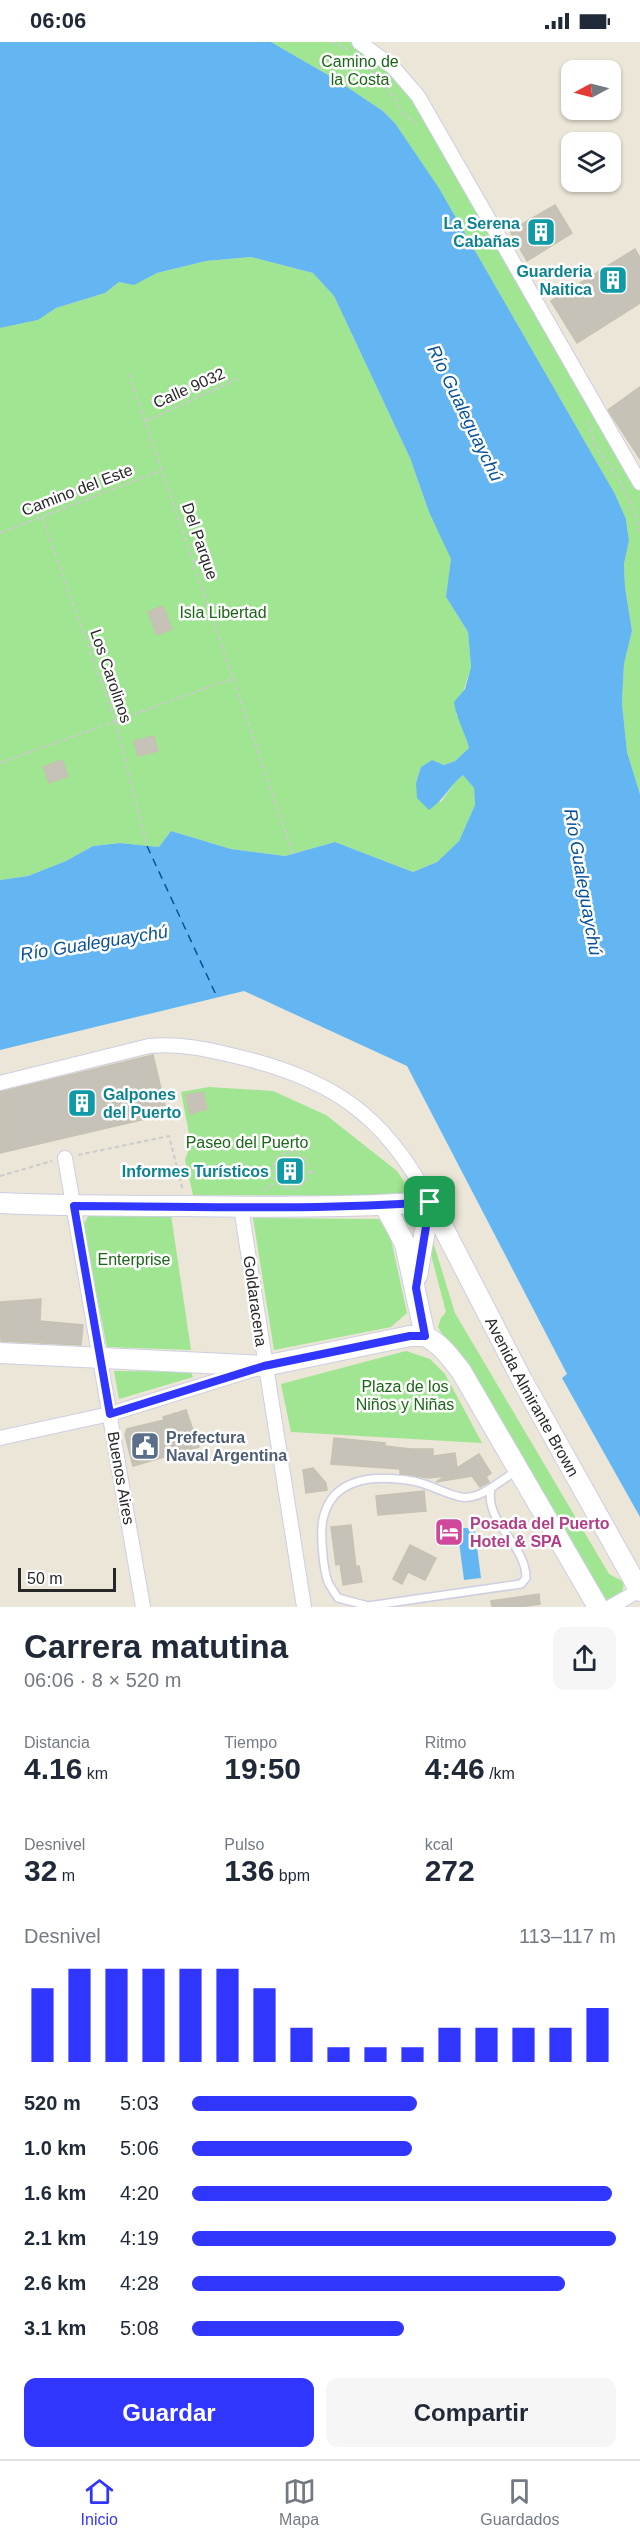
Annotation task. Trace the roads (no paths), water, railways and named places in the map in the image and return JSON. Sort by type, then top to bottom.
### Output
[{"type":"main road","points":[[0,1203],[241,1208],[385,1206],[430,1202],[416,1288]]},
{"type":"main road","name":"Avenida Almirante Brown","points":[[430,1202],[522,1380],[640,1591]]},
{"type":"main road","points":[[385,1206],[402,1238],[416,1288],[425,1336]]},
{"type":"main road","points":[[0,1353],[264,1366],[410,1336],[425,1336],[436,1341],[461,1371],[598,1607]]},
{"type":"street","points":[[354,46],[393,67],[418,96],[640,483]]},
{"type":"street","points":[[0,1083],[149,1046],[166,1044],[202,1048],[245,1058],[295,1073],[335,1092],[359,1108],[383,1131],[404,1159],[430,1202]]},
{"type":"street","name":"Buenos Aires","points":[[65,1158],[143,1607]]},
{"type":"street","name":"Goldaracena","points":[[241,1208],[264,1366],[304,1607]]},
{"type":"street","points":[[0,1438],[110,1414],[264,1366]]},
{"type":"street","points":[[610,1607],[640,1591]]},
{"type":"lane","points":[[491,1488],[488,1499],[493,1514],[524,1561],[526,1578],[521,1584],[368,1606],[338,1598],[328,1581],[321,1528],[324,1511],[335,1494],[353,1481],[374,1479],[414,1481],[463,1497],[479,1495],[518,1470]]},
{"type":"water","name":"Río Gualeguaychú","points":[[0,42],[271,42],[335,79],[383,111],[395,123],[439,188],[615,494],[626,519],[629,541],[624,564],[625,587],[632,631],[624,664],[622,703],[627,752],[640,794],[640,1517],[562,1378],[567,1374],[407,1066],[244,991],[0,1050],[0,880],[28,876],[66,861],[93,846],[120,843],[159,847],[171,831],[231,849],[285,856],[335,842],[413,872],[437,862],[459,841],[475,805],[474,788],[463,775],[429,810],[417,798],[416,783],[421,767],[432,760],[444,765],[455,761],[469,748],[454,702],[465,689],[471,667],[468,632],[446,597],[451,559],[429,512],[410,458],[334,296],[313,273],[251,257],[206,261],[157,273],[134,285],[119,282],[105,293],[56,308],[38,320],[0,328]]},
{"type":"water","points":[[463,1528],[468,1528],[470,1532],[475,1531],[481,1578],[464,1580],[458,1534],[462,1534]]},
{"type":"place","name":"La Serena Cabañas","points":[[541,232]]},
{"type":"place","name":"Guarderia Naitica","points":[[613,280]]},
{"type":"place","name":"Galpones del Puerto","points":[[82,1103]]},
{"type":"place","name":"Informes Turísticos","points":[[290,1171]]},
{"type":"place","name":"Prefectura Naval Argentina","points":[[145,1446]]},
{"type":"place","name":"Posada del Puerto Hotel & SPA","points":[[449,1532]]},
{"type":"park label","name":"Camino de la Costa","points":[[360,70]]},
{"type":"park label","name":"Isla Libertad","points":[[223,612]]},
{"type":"park label","name":"Paseo del Puerto","points":[[247,1142]]},
{"type":"park label","name":"Enterprise","points":[[134,1259]]},
{"type":"park label","name":"Plaza de los Niños y Niñas","points":[[405,1395]]}]
